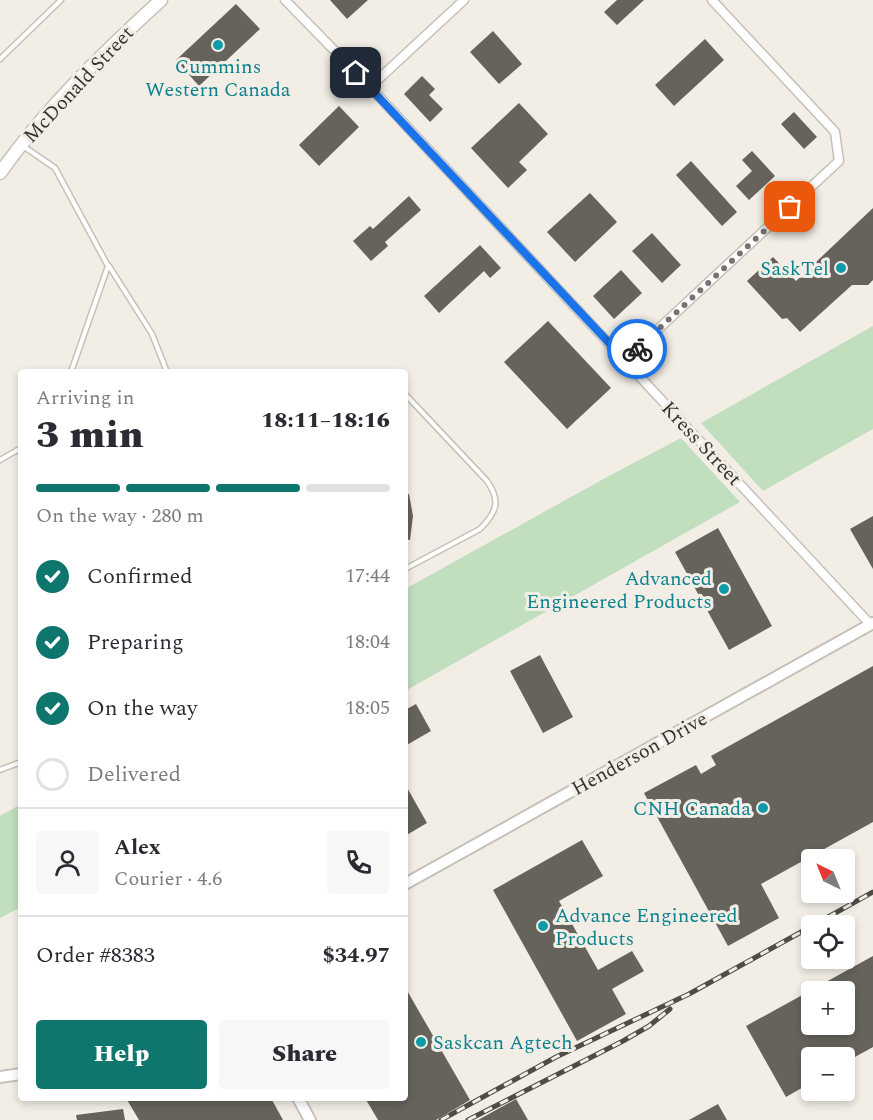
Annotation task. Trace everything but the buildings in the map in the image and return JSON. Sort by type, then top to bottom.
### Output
[{"type":"main road","name":"McDonald Street","points":[[0,173],[62,95],[161,0]]},
{"type":"street","name":"Kress Street","points":[[285,0],[370,87],[872,624]]},
{"type":"street","points":[[370,87],[464,0]]},
{"type":"street","points":[[625,360],[839,161],[835,132],[712,0]]},
{"type":"street","name":"Henderson Drive","points":[[408,882],[872,624]]},
{"type":"street","points":[[0,1077],[18,1074]]},
{"type":"street","points":[[300,1101],[310,1120]]},
{"type":"lane","points":[[0,60],[61,0]]},
{"type":"lane","points":[[21,144],[55,168],[108,266],[152,334],[166,369]]},
{"type":"lane","points":[[71,369],[108,266]]},
{"type":"lane","points":[[408,397],[486,481],[494,492],[496,500],[490,519],[480,529],[408,567]]},
{"type":"lane","points":[[0,460],[18,450]]},
{"type":"lane","points":[[0,770],[18,763]]},
{"type":"green space","points":[[873,326],[873,429],[763,491],[701,423]]},
{"type":"green space","points":[[681,438],[740,502],[408,689],[408,587]]},
{"type":"green space","points":[[18,806],[18,909],[0,918],[0,816]]},
{"type":"railway","points":[[832,915],[873,892]]},
{"type":"railway","points":[[441,1120],[556,1057],[689,994],[801,932]]},
{"type":"railway","points":[[468,1120],[623,1041],[649,1026],[670,1009]]},
{"type":"way so far","points":[[637,349],[790,207]]},
{"type":"place","name":"Cummins Western Canada","points":[[218,45]]},
{"type":"place","name":"SaskTel","points":[[841,268]]},
{"type":"place","name":"Advanced Engineered Products","points":[[724,589]]},
{"type":"place","name":"CNH Canada","points":[[763,808]]},
{"type":"place","name":"Advance Engineered Products","points":[[543,926]]},
{"type":"place","name":"Saskcan Agtech","points":[[421,1042]]},
{"type":"route","points":[[356,73],[625,360],[637,349]]}]
